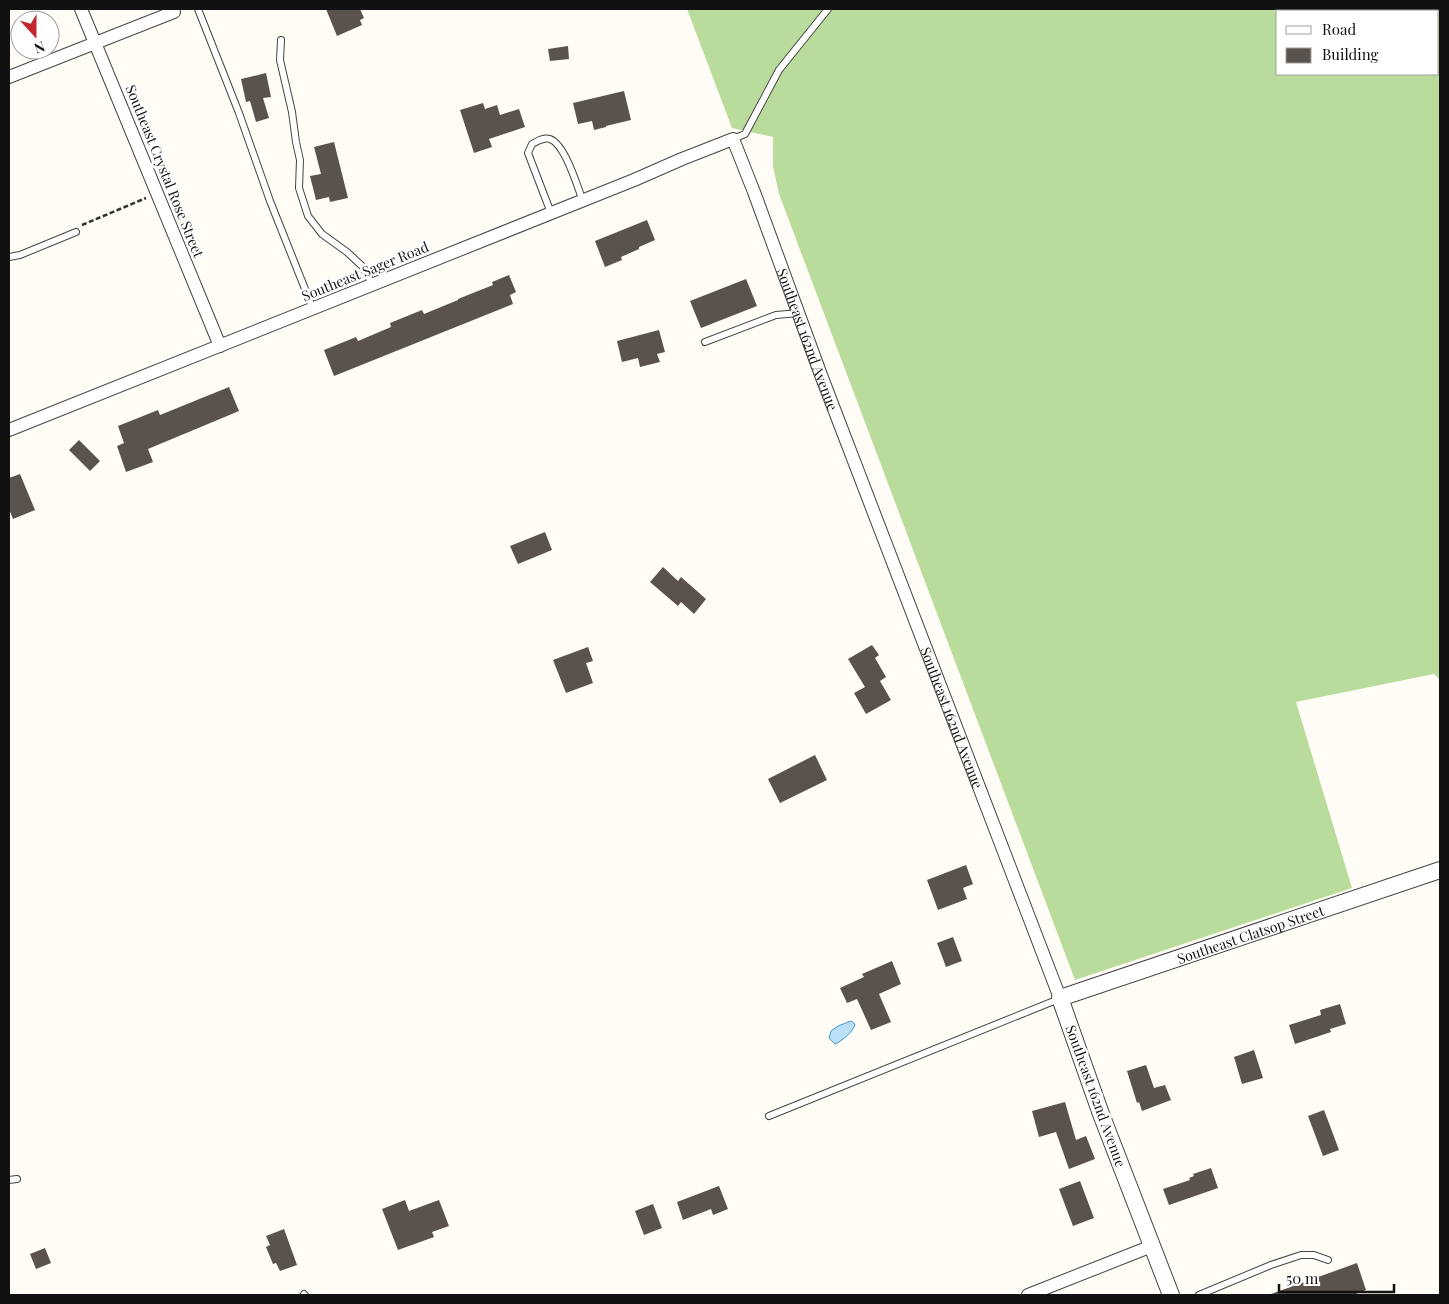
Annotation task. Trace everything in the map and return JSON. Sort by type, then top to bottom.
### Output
[{"type":"street","name":"Southeast Crystal Rose Street","points":[[81,9],[220,346]]},
{"type":"street","points":[[9,77],[174,12]]},
{"type":"street","name":"Southeast Sager Road","points":[[9,430],[733,139]]},
{"type":"street","name":"Southeast 162nd Avenue","points":[[733,139],[1171,1295]]},
{"type":"street","name":"Southeast Clatsop Street","points":[[1060,998],[1440,870]]},
{"type":"street","points":[[1028,1295],[1152,1246]]},
{"type":"lane","points":[[198,9],[312,309]]},
{"type":"lane","points":[[733,139],[745,134],[779,70],[828,9]]},
{"type":"lane","points":[[281,40],[280,60],[292,112],[300,160],[300,188],[308,216],[322,234],[347,252],[362,266],[373,285]]},
{"type":"lane","points":[[551,213],[528,153],[532,144],[541,139],[551,139],[561,148],[582,201]]},
{"type":"lane","points":[[9,257],[20,255],[76,232]]},
{"type":"lane","points":[[705,342],[776,315],[799,313]]},
{"type":"lane","points":[[769,1116],[1060,998]]},
{"type":"lane","points":[[9,1180],[17,1179]]},
{"type":"lane","points":[[1199,1295],[1271,1265],[1301,1255],[1314,1255],[1328,1260]]},
{"type":"path","points":[[76,232],[83,225],[157,193]]},
{"type":"green space","points":[[687,9],[1440,9],[1440,680],[1434,674],[1296,702],[1352,888],[1075,980],[779,194],[773,166],[773,137],[732,128]]},
{"type":"water","points":[[851,1021],[855,1024],[852,1030],[835,1044],[829,1038],[831,1031]]},
{"type":"building","points":[[326,9],[360,9],[364,18],[360,20],[362,25],[337,36]]},
{"type":"building","points":[[568,46],[569,59],[550,61],[548,49]]},
{"type":"building","points":[[266,73],[271,97],[263,98],[269,118],[256,122],[250,101],[246,102],[241,79]]},
{"type":"building","points":[[624,91],[631,120],[594,130],[592,121],[578,124],[573,103]]},
{"type":"building","points":[[483,103],[485,109],[497,105],[500,115],[519,109],[525,127],[489,139],[492,147],[474,153],[460,110]]},
{"type":"building","points":[[334,142],[348,198],[330,202],[329,197],[316,200],[310,176],[321,174],[314,147]]},
{"type":"building","points":[[647,220],[655,240],[621,257],[622,260],[605,267],[595,241]]},
{"type":"building","points":[[509,275],[516,292],[510,295],[513,304],[334,376],[324,350],[356,337],[358,341],[391,327],[390,323],[422,310],[424,314],[493,285],[492,282]]},
{"type":"building","points":[[746,279],[757,306],[701,328],[690,301]]},
{"type":"building","points":[[659,330],[665,352],[657,354],[660,362],[640,367],[638,358],[622,362],[617,341]]},
{"type":"building","points":[[229,387],[239,411],[148,449],[153,462],[126,472],[117,446],[124,443],[118,426],[158,410],[160,415]]},
{"type":"building","points":[[79,440],[100,461],[90,471],[69,450]]},
{"type":"building","points":[[20,474],[35,510],[13,519],[9,509],[9,478]]},
{"type":"building","points":[[545,532],[552,550],[518,564],[510,546]]},
{"type":"building","points":[[663,567],[678,581],[681,577],[706,599],[694,614],[681,602],[678,606],[650,582]]},
{"type":"building","points":[[872,645],[879,655],[875,658],[886,677],[880,681],[891,700],[866,714],[854,693],[865,687],[848,659]]},
{"type":"building","points":[[588,647],[593,661],[586,663],[593,683],[566,693],[553,660]]},
{"type":"building","points":[[815,755],[827,780],[780,803],[768,779]]},
{"type":"building","points":[[966,865],[973,884],[963,888],[967,899],[938,910],[927,880]]},
{"type":"building","points":[[953,937],[962,961],[946,967],[937,943]]},
{"type":"building","points":[[892,961],[901,984],[879,994],[891,1022],[871,1030],[857,999],[847,1003],[840,988],[864,977],[862,974]]},
{"type":"building","points":[[1340,1004],[1346,1024],[1330,1029],[1331,1032],[1295,1044],[1289,1025],[1321,1015],[1320,1010]]},
{"type":"building","points":[[1254,1050],[1263,1078],[1242,1084],[1234,1057]]},
{"type":"building","points":[[1146,1065],[1154,1088],[1165,1085],[1171,1100],[1142,1111],[1139,1102],[1137,1103],[1127,1071]]},
{"type":"building","points":[[1065,1102],[1076,1140],[1086,1136],[1095,1159],[1069,1169],[1056,1132],[1039,1137],[1032,1111]]},
{"type":"building","points":[[1324,1110],[1339,1150],[1323,1156],[1308,1116]]},
{"type":"building","points":[[1211,1168],[1218,1188],[1169,1205],[1163,1189],[1190,1180],[1189,1178],[1194,1176],[1193,1174]]},
{"type":"building","points":[[1080,1181],[1094,1218],[1073,1226],[1059,1189]]},
{"type":"building","points":[[719,1186],[728,1209],[713,1215],[711,1209],[683,1220],[677,1202]]},
{"type":"building","points":[[405,1200],[409,1211],[439,1200],[449,1226],[432,1232],[434,1237],[398,1250],[382,1209]]},
{"type":"building","points":[[653,1204],[662,1228],[644,1235],[635,1211]]},
{"type":"building","points":[[284,1229],[297,1265],[280,1271],[276,1263],[273,1264],[266,1247],[270,1245],[266,1236]]},
{"type":"building","points":[[45,1248],[51,1263],[36,1269],[30,1254]]},
{"type":"building","points":[[1357,1263],[1366,1290],[1353,1295],[1271,1294]]}]
